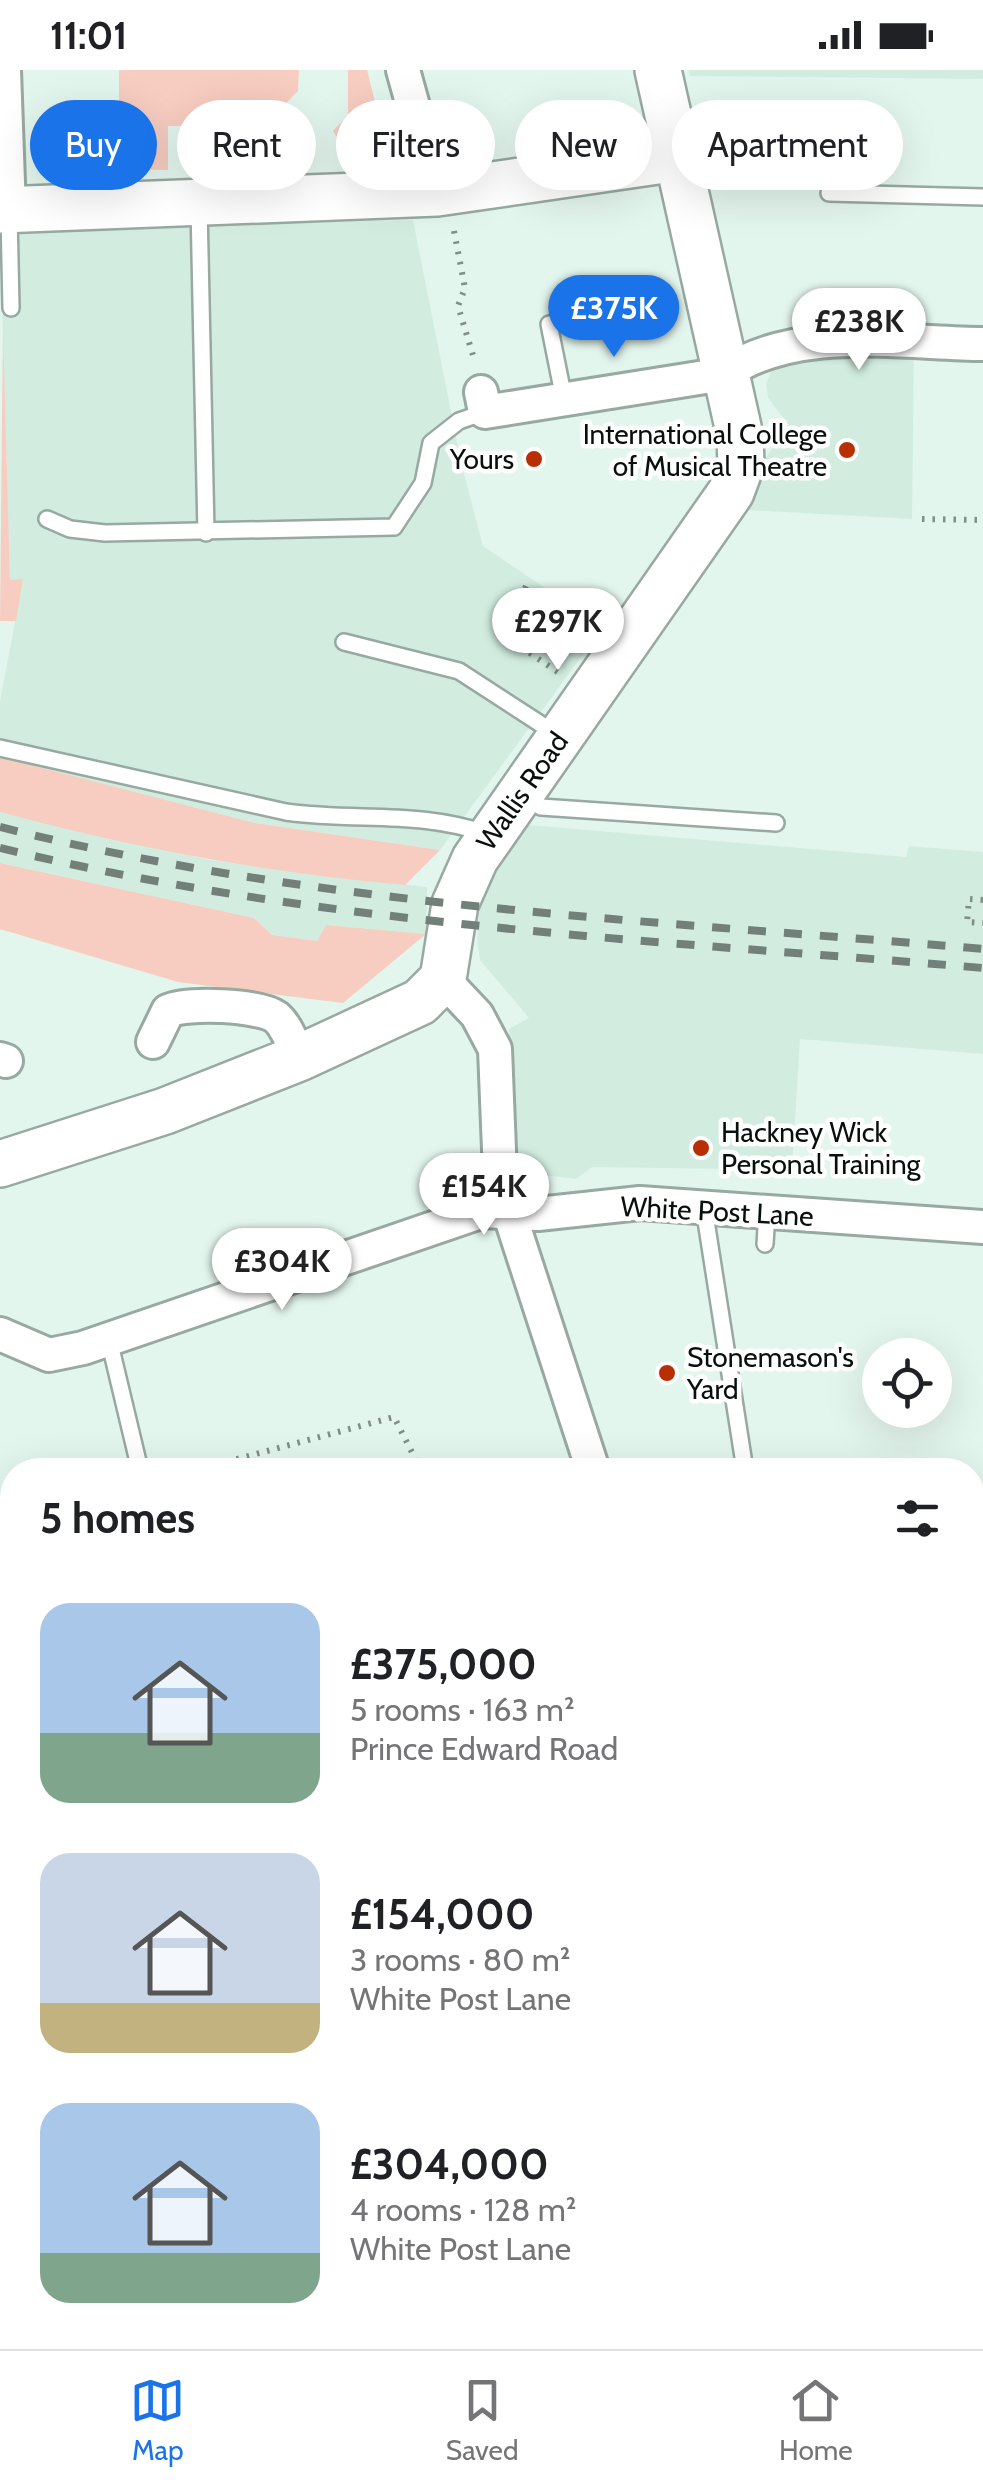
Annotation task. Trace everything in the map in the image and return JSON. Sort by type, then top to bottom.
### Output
[{"type":"street","points":[[4,70],[5,210],[199,205],[445,206],[672,159]]},
{"type":"street","points":[[404,70],[445,206]]},
{"type":"street","name":"Wallis Road","points":[[658,70],[672,132]]},
{"type":"street","name":"Wallis Road","points":[[444,980],[455,904],[492,835],[731,492],[742,465],[685,190]]},
{"type":"street","points":[[483,402],[564,399],[724,374],[750,356],[781,347],[846,342],[983,344]]},
{"type":"street","points":[[0,1164],[96,1136],[299,1058],[420,1002],[444,980],[477,1015],[495,1049],[500,1078],[498,1146],[509,1212],[589,1458]]},
{"type":"street","points":[[153,1042],[168,1011],[188,1004],[272,1015],[283,1026],[299,1058]]},
{"type":"street","name":"White Post Lane","points":[[0,1334],[49,1355],[109,1340],[483,1211],[538,1214],[640,1202],[704,1208],[766,1228],[983,1227]]},
{"type":"lane","points":[[829,194],[983,197]]},
{"type":"lane","points":[[199,205],[206,533]]},
{"type":"lane","points":[[5,210],[11,308]]},
{"type":"lane","points":[[548,324],[564,399]]},
{"type":"lane","points":[[48,519],[70,529],[104,533],[394,527],[423,484],[431,444],[483,402]]},
{"type":"lane","points":[[344,642],[459,672],[560,736]]},
{"type":"lane","points":[[0,748],[286,812],[328,818],[418,816],[492,835]]},
{"type":"lane","points":[[521,792],[541,808],[776,822]]},
{"type":"lane","points":[[704,1208],[744,1458]]},
{"type":"lane","points":[[109,1340],[137,1458]]},
{"type":"path","points":[[445,206],[466,288],[458,306],[483,402]]},
{"type":"path","points":[[922,518],[983,520]]},
{"type":"path","points":[[526,586],[505,636],[552,668]]},
{"type":"path","points":[[983,900],[970,899],[967,922],[983,924]]},
{"type":"path","points":[[241,1458],[394,1417],[415,1458]]},
{"type":"shaded area","points":[[119,70],[299,70],[298,91],[289,100],[177,100],[177,126],[168,126],[168,170],[157,170],[157,100],[119,100]]},
{"type":"shaded area","points":[[348,70],[367,70],[375,100],[348,100]]},
{"type":"shaded area","points":[[689,70],[983,70],[983,79],[690,76]]},
{"type":"shaded area","points":[[413,220],[461,462],[483,546],[603,627],[440,850],[255,823],[0,757],[0,701],[23,580],[10,581],[0,230]]},
{"type":"shaded area","points":[[3,328],[10,580],[23,579],[16,621],[0,621]]},
{"type":"shaded area","name":"International College of Musical Theatre","points":[[914,354],[912,519],[747,510],[735,501],[789,425],[768,398],[766,383],[771,372],[792,358]]},
{"type":"shaded area","points":[[0,757],[255,823],[440,850],[405,885],[303,874],[150,848],[0,812]]},
{"type":"shaded area","points":[[0,812],[210,860],[427,887],[426,934],[326,925],[317,941],[272,935],[254,918],[0,863]]},
{"type":"shaded area","points":[[529,825],[906,857],[909,846],[983,852],[983,1054],[800,1039],[792,1170],[592,1167],[576,1179],[517,1172],[510,1162],[509,1029],[529,1018],[480,960],[477,939],[481,892]]},
{"type":"shaded area","points":[[0,863],[254,918],[272,935],[317,941],[326,925],[426,934],[343,1003],[178,982],[0,929]]},
{"type":"railway","points":[[0,827],[121,854],[366,894],[612,919],[983,949]]},
{"type":"railway","points":[[0,848],[243,896],[366,913],[612,938],[983,968]]},
{"type":"place","name":"International College of Musical Theatre","points":[[847,450]]},
{"type":"place","name":"Yours","points":[[534,459]]},
{"type":"place","name":"Hackney Wick Personal Training","points":[[701,1148]]},
{"type":"place","name":"Stonemason's Yard","points":[[667,1373]]}]
